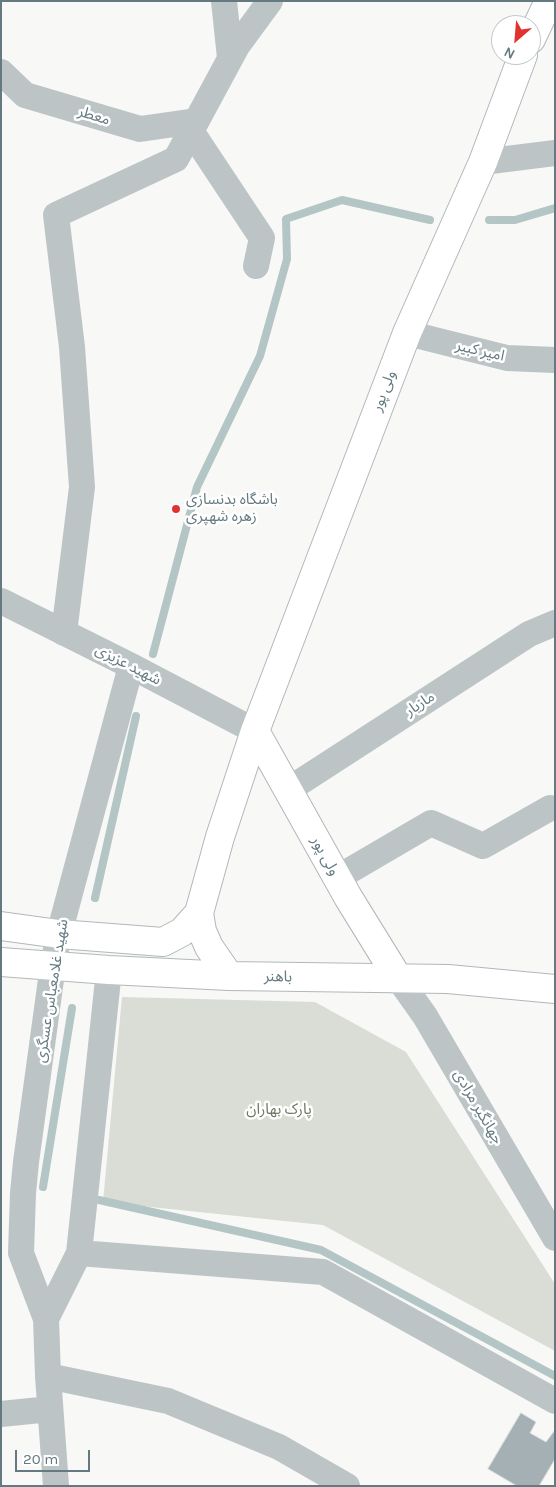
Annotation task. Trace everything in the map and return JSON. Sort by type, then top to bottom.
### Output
[{"type":"main road","points":[[541,17],[548,1]]},
{"type":"main road","name":"ولی پور","points":[[229,976],[209,947],[202,931],[199,913],[220,837],[255,731],[407,333],[483,162],[519,65]]},
{"type":"main road","name":"ولی پور","points":[[255,731],[337,878],[398,978]]},
{"type":"main road","points":[[1,926],[59,934],[163,942],[182,932],[199,913]]},
{"type":"main road","name":"باهنر","points":[[1,962],[229,976],[448,979],[555,989]]},
{"type":"street","points":[[224,1],[230,58]]},
{"type":"street","points":[[64,633],[82,487],[72,347],[56,215],[176,159],[237,46],[270,1]]},
{"type":"street","name":"معطر","points":[[1,72],[25,94],[140,130],[194,126]]},
{"type":"street","points":[[194,126],[262,238],[256,266]]},
{"type":"street","points":[[483,162],[555,153]]},
{"type":"street","name":"امیر کبیر","points":[[407,333],[506,358],[555,360]]},
{"type":"street","name":"شهید عزیزی","points":[[1,601],[255,731]]},
{"type":"street","name":"مازیار","points":[[288,790],[529,634],[555,623]]},
{"type":"street","name":"شهید غلامعباس عسگری","points":[[56,1486],[46,1319],[11,1254],[22,1193],[53,965],[59,934],[131,666]]},
{"type":"street","points":[[337,878],[431,823],[484,846],[550,808]]},
{"type":"street","name":"شهید غلامعباس عسگری","points":[[46,1319],[79,1253],[109,970]]},
{"type":"street","name":"جهانگیر مرادی","points":[[398,978],[425,1016],[555,1238]]},
{"type":"street","points":[[79,1253],[323,1272],[555,1401]]},
{"type":"street","points":[[48,1376],[168,1401],[279,1447],[347,1486]]},
{"type":"street","points":[[1,1414],[50,1409]]},
{"type":"green space","name":"پارک بهاران","points":[[122,997],[315,1002],[406,1052],[555,1284],[555,1351],[323,1225],[103,1202]]},
{"type":"building","points":[[521,1413],[536,1422],[530,1433],[546,1442],[555,1430],[555,1459],[539,1486],[517,1486],[488,1469]]},
{"type":"waterway","points":[[153,654],[197,487],[260,356],[287,259],[286,219],[342,200],[430,220]]},
{"type":"waterway","points":[[489,220],[515,220],[555,208]]},
{"type":"waterway","points":[[95,898],[136,716]]},
{"type":"waterway","points":[[43,1187],[72,1008]]},
{"type":"waterway","points":[[99,1200],[321,1250],[555,1376]]},
{"type":"place","name":"باشگاه بدنسازی زهره شهپری","points":[[176,509]]}]
